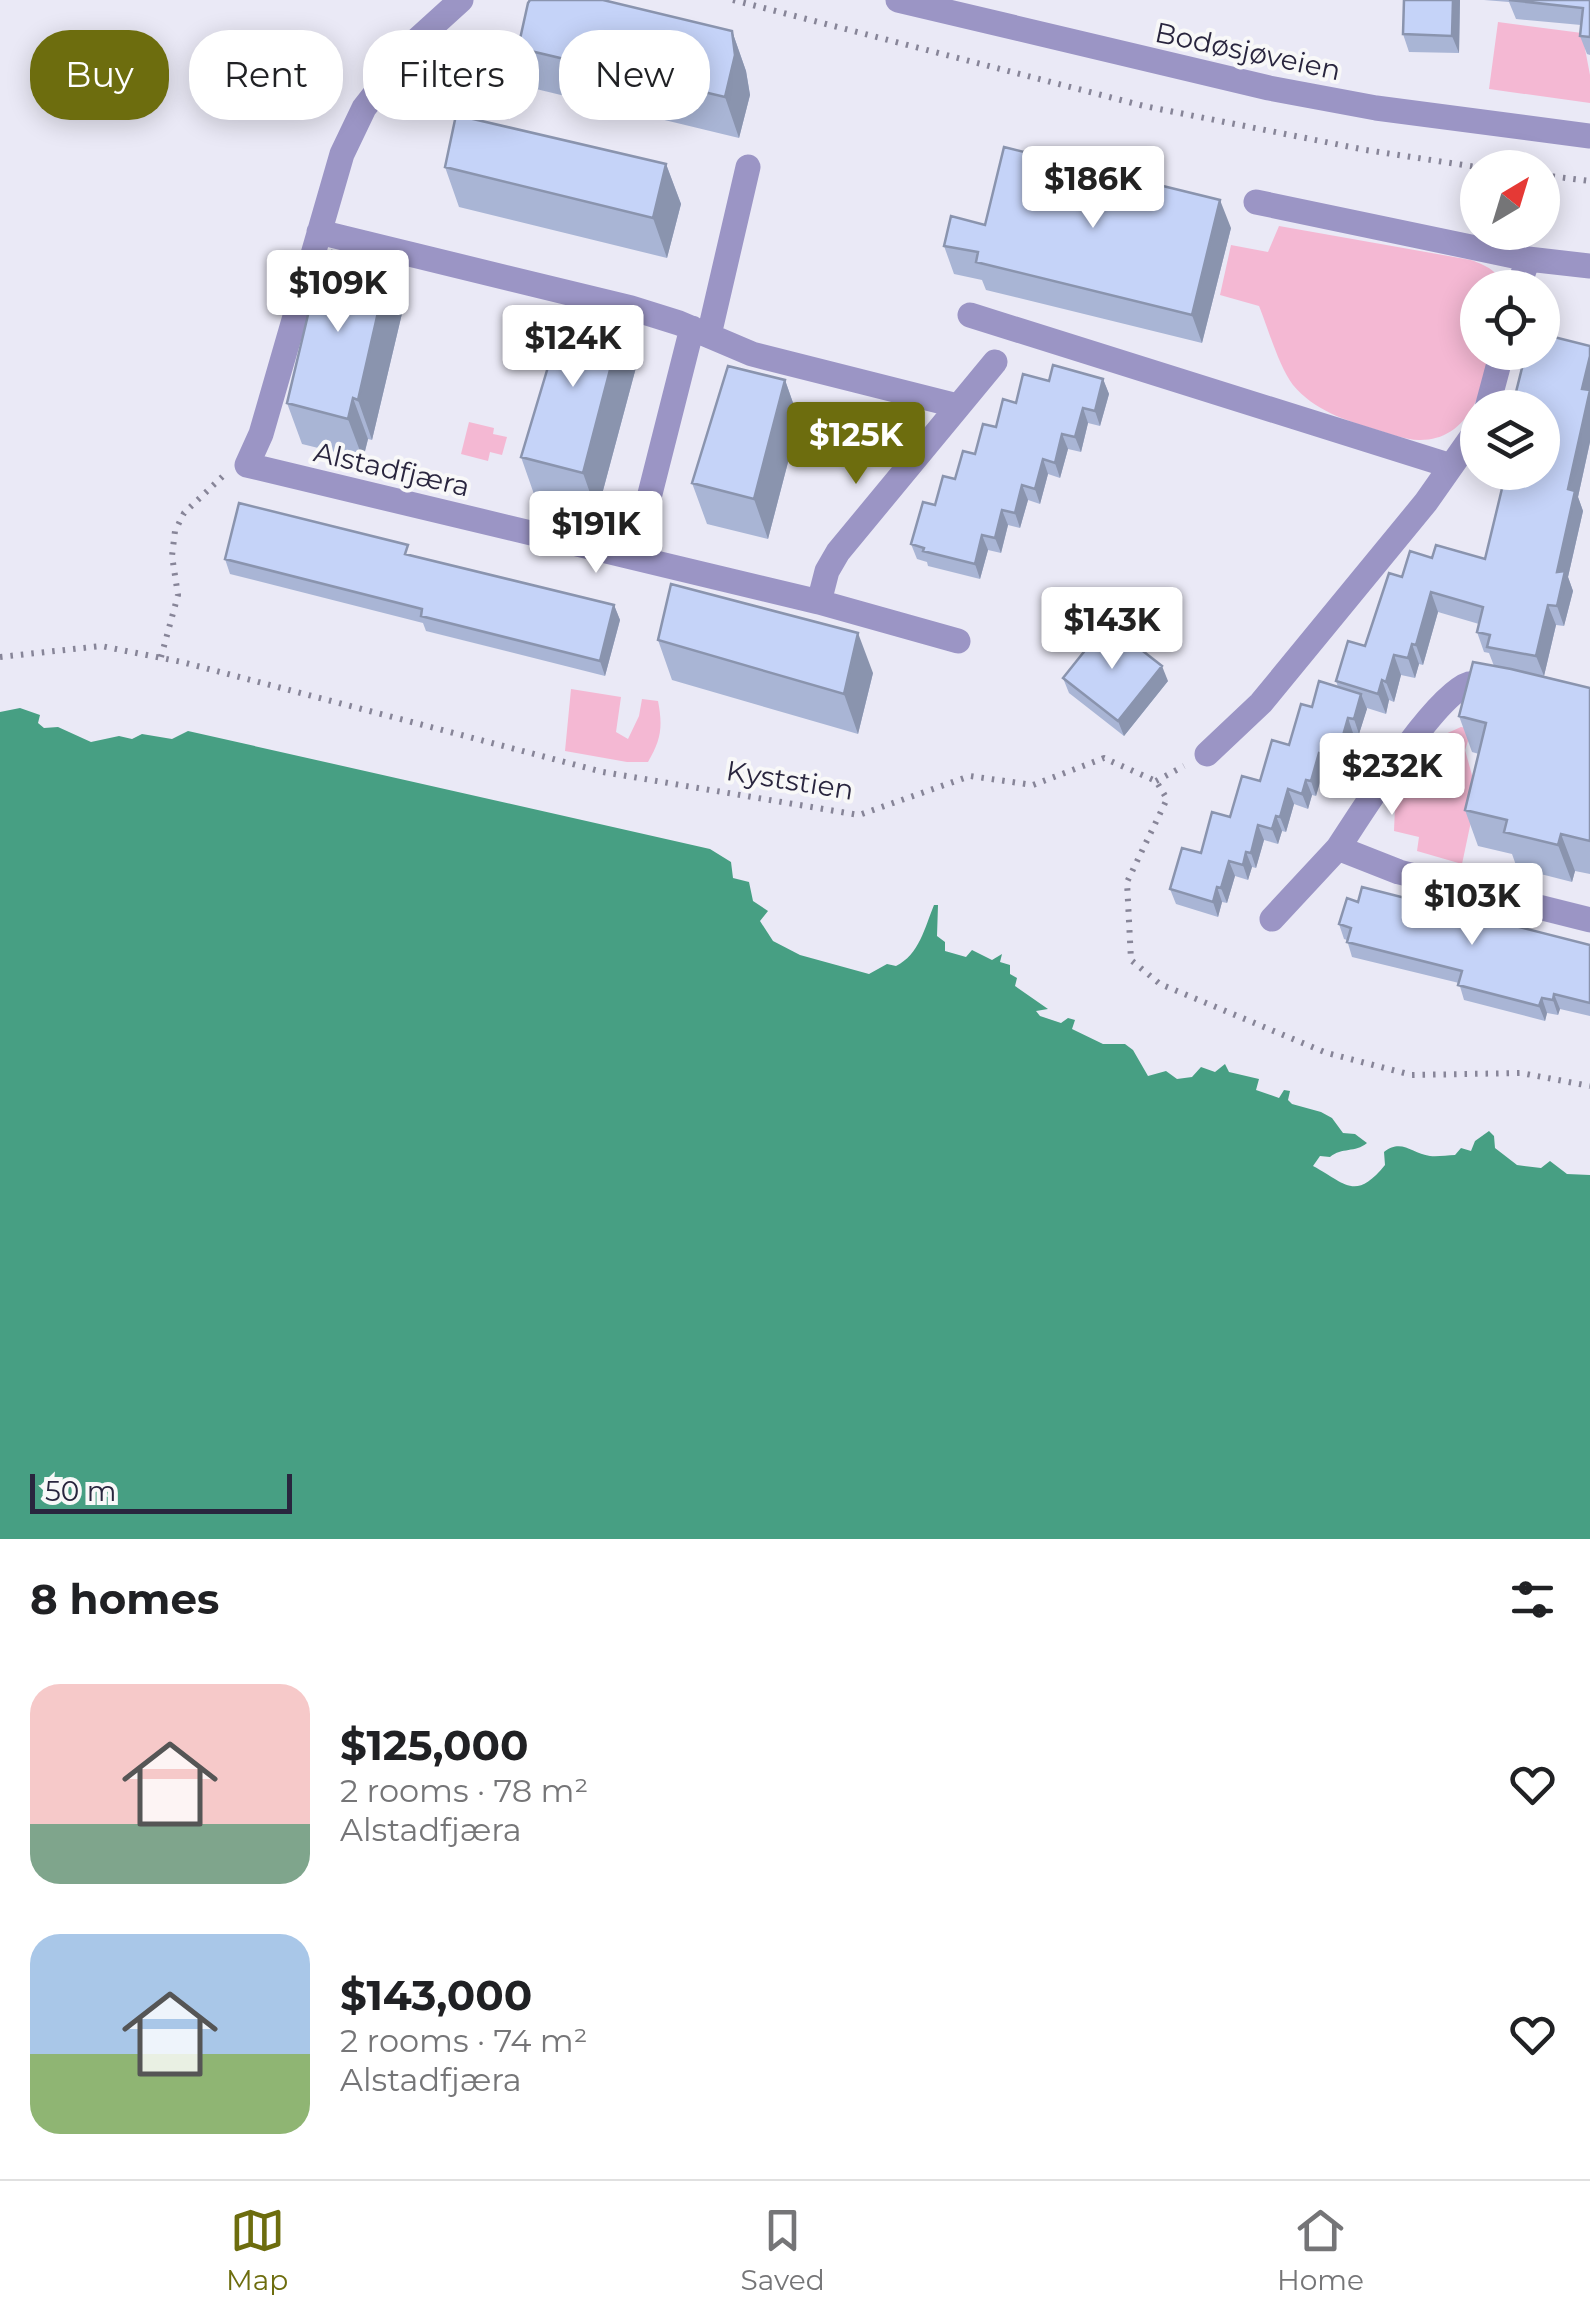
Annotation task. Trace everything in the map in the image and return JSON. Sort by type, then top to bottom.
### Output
[{"type":"street","points":[[246,464],[261,434],[342,154],[364,108],[418,38],[460,0]]},
{"type":"street","name":"Bodøsjøveien","points":[[898,0],[1269,88],[1376,108],[1590,136]]},
{"type":"street","points":[[634,557],[748,167]]},
{"type":"street","points":[[1256,202],[1528,259],[1590,266]]},
{"type":"street","points":[[319,232],[631,308],[752,354],[958,406]]},
{"type":"street","points":[[1524,270],[1528,259]]},
{"type":"street","points":[[970,315],[1451,466]]},
{"type":"street","points":[[820,602],[827,572],[838,552],[995,362]]},
{"type":"street","points":[[1208,754],[1261,703],[1426,502],[1460,453]]},
{"type":"street","name":"Alstadfjæra","points":[[246,464],[820,602],[958,641]]},
{"type":"street","points":[[1272,919],[1338,848],[1440,707],[1467,684],[1519,688]]},
{"type":"street","points":[[1338,848],[1399,872],[1590,920]]},
{"type":"path","points":[[733,0],[1144,106],[1460,165]]},
{"type":"path","points":[[1560,177],[1590,181]]},
{"type":"path","points":[[161,657],[178,595],[172,556],[175,530],[201,493],[229,470],[246,464]]},
{"type":"path","name":"Kyststien","points":[[0,657],[101,646],[161,657],[603,772],[859,815],[970,776],[1033,785],[1104,758],[1156,781],[1167,799],[1127,882],[1131,960],[1160,984],[1327,1053],[1412,1075],[1521,1073],[1590,1086]]},
{"type":"shaded area","points":[[1498,22],[1582,33],[1590,75],[1590,103],[1489,89]]},
{"type":"shaded area","points":[[1279,226],[1471,260],[1491,270],[1460,270],[1460,370],[1487,370],[1480,390],[1460,390],[1460,424],[1436,438],[1402,438],[1352,422],[1310,401],[1288,377],[1259,306],[1220,295],[1231,245],[1268,252]]},
{"type":"shaded area","points":[[469,422],[494,428],[493,434],[507,437],[502,455],[490,452],[488,461],[461,454]]},
{"type":"shaded area","points":[[571,689],[621,697],[616,732],[628,739],[642,699],[658,701],[660,733],[648,762],[565,751]]},
{"type":"shaded area","points":[[20,708],[40,715],[38,723],[44,728],[58,727],[91,742],[119,736],[132,739],[142,734],[172,739],[188,731],[710,849],[731,862],[733,878],[749,882],[753,901],[768,911],[760,921],[773,941],[800,955],[869,974],[887,964],[896,966],[910,955],[934,905],[938,905],[937,936],[945,942],[945,951],[966,957],[972,950],[992,960],[1002,954],[1000,962],[1010,965],[1010,974],[1017,978],[1015,986],[1048,1009],[1036,1011],[1040,1016],[1061,1023],[1068,1018],[1075,1020],[1072,1029],[1103,1044],[1125,1044],[1148,1076],[1166,1071],[1177,1079],[1192,1077],[1201,1067],[1215,1072],[1225,1064],[1229,1072],[1259,1079],[1256,1090],[1279,1098],[1284,1090],[1290,1091],[1288,1100],[1292,1104],[1332,1118],[1343,1133],[1355,1134],[1367,1143],[1330,1157],[1320,1156],[1313,1166],[1350,1186],[1366,1183],[1375,1176],[1385,1165],[1384,1152],[1390,1148],[1402,1147],[1430,1156],[1455,1155],[1461,1148],[1471,1151],[1475,1141],[1489,1131],[1494,1136],[1495,1148],[1517,1165],[1541,1168],[1550,1161],[1567,1174],[1590,1175],[1590,1539],[0,1539],[0,712]]},
{"type":"shaded area","points":[[1461,727],[1472,729],[1465,750],[1477,793],[1462,864],[1417,851],[1419,837],[1394,831],[1395,806],[1424,757],[1443,735]]},
{"type":"building","points":[[603,0],[732,31],[735,55],[725,97],[710,93],[710,30],[559,30],[559,58],[539,53],[539,30],[522,30],[528,3]]},
{"type":"building","points":[[1404,0],[1453,0],[1452,36],[1403,34]]},
{"type":"building","points":[[1509,0],[1590,0],[1590,37],[1580,36],[1583,8]]},
{"type":"building","points":[[455,120],[477,120],[666,164],[653,218],[445,167]]},
{"type":"building","points":[[1004,147],[1220,200],[1192,315],[976,262],[978,252],[944,246],[951,216],[985,225]]},
{"type":"building","points":[[332,251],[389,264],[358,400],[353,398],[348,419],[287,403],[317,277],[326,280]]},
{"type":"building","points":[[566,307],[623,320],[583,473],[521,457]]},
{"type":"building","points":[[1560,338],[1590,346],[1582,389],[1590,390],[1568,489],[1575,491],[1557,572],[1565,571],[1557,606],[1548,605],[1536,656],[1487,647],[1490,635],[1477,632],[1483,607],[1431,592],[1416,645],[1412,644],[1408,658],[1394,655],[1378,694],[1336,681],[1348,641],[1365,646],[1389,573],[1402,577],[1410,551],[1432,558],[1436,545],[1485,559],[1502,490],[1560,490],[1560,390],[1516,390],[1522,370],[1560,370]]},
{"type":"building","points":[[1053,365],[1103,379],[1095,411],[1083,408],[1075,437],[1062,434],[1055,463],[1043,459],[1035,489],[1022,485],[1015,513],[1002,510],[995,538],[982,535],[975,564],[923,551],[924,548],[911,544],[923,502],[935,505],[943,476],[955,479],[963,451],[975,454],[983,424],[996,427],[1003,399],[1016,403],[1023,374],[1049,381]]},
{"type":"building","points":[[728,366],[785,380],[754,499],[692,483]]},
{"type":"building","points":[[239,503],[408,545],[405,554],[614,605],[600,661],[421,616],[422,609],[225,559]]},
{"type":"building","points":[[671,584],[858,633],[844,694],[658,640]]},
{"type":"building","points":[[1107,623],[1162,666],[1118,721],[1063,678]]},
{"type":"building","points":[[1473,662],[1590,688],[1590,841],[1561,834],[1558,845],[1504,832],[1507,820],[1465,810],[1486,723],[1459,716]]},
{"type":"building","points":[[1319,681],[1361,694],[1354,719],[1348,718],[1340,746],[1335,744],[1332,757],[1319,753],[1311,781],[1306,780],[1302,794],[1288,789],[1272,829],[1258,825],[1251,853],[1246,852],[1243,865],[1229,861],[1213,902],[1170,889],[1182,848],[1201,853],[1212,812],[1230,817],[1242,776],[1260,781],[1272,740],[1289,745],[1301,704],[1312,707]]},
{"type":"building","points":[[1362,887],[1590,945],[1590,1003],[1554,994],[1553,1000],[1542,998],[1539,1006],[1458,985],[1462,971],[1347,942],[1351,928],[1339,924],[1347,898],[1358,902]]}]
